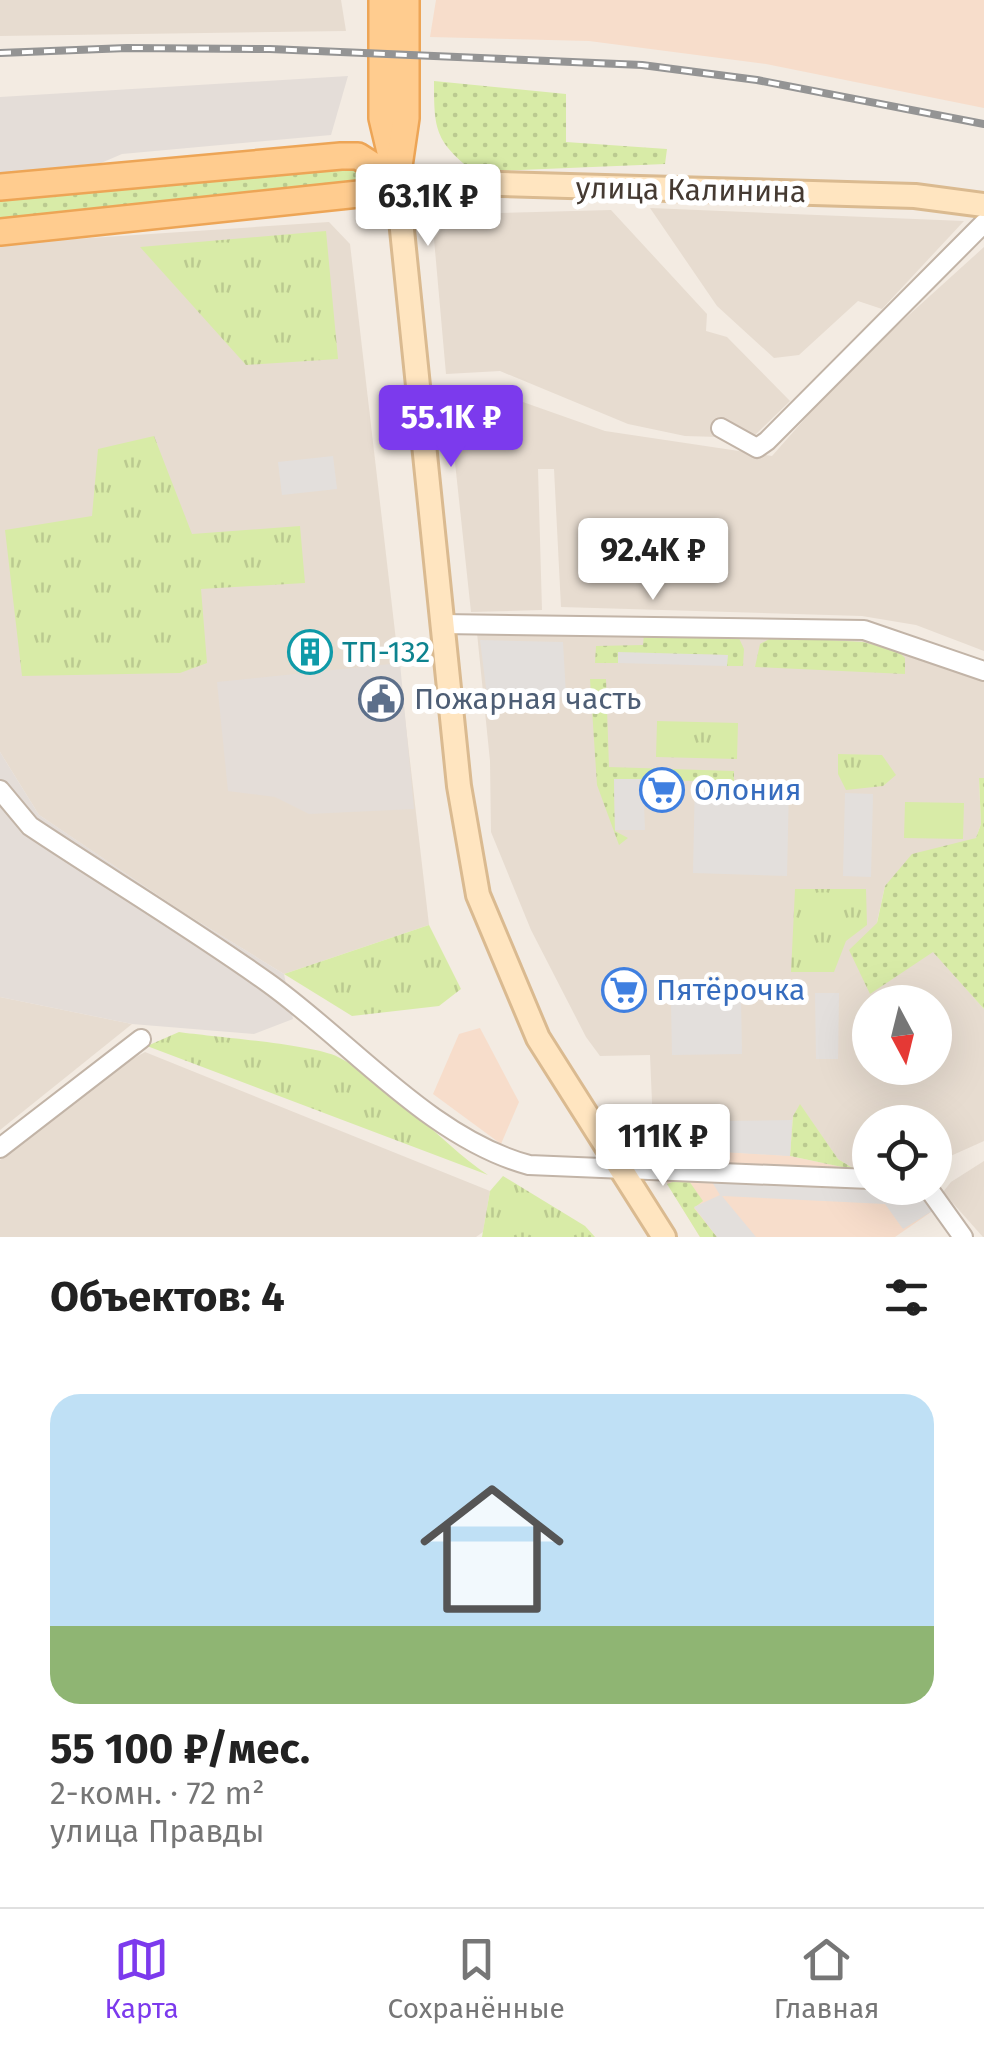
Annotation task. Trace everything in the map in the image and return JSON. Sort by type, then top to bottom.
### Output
[{"type":"main road","points":[[382,0],[382,118],[398,180],[459,786],[478,895],[538,1038],[664,1237]]},
{"type":"main road","points":[[398,180],[406,118],[406,0]]},
{"type":"main road","points":[[0,187],[341,156],[358,156],[398,180]]},
{"type":"main road","points":[[0,232],[356,194],[398,180]]},
{"type":"main road","name":"улица Калинина","points":[[398,180],[915,196],[984,205]]},
{"type":"street","points":[[721,428],[750,446],[767,441],[984,223]]},
{"type":"street","points":[[442,624],[864,630],[984,671]]},
{"type":"street","points":[[0,790],[30,826],[266,981],[452,1134],[490,1155],[528,1165],[852,1177]]},
{"type":"street","points":[[0,1148],[140,1039]]},
{"type":"street","points":[[940,1205],[963,1237]]},
{"type":"shaded area","points":[[0,0],[341,0],[346,31],[0,36]]},
{"type":"shaded area","points":[[436,0],[984,0],[984,108],[766,64],[589,41],[430,37]]},
{"type":"shaded area","points":[[348,76],[331,135],[122,154],[101,163],[0,173],[0,97]]},
{"type":"shaded area","points":[[650,208],[964,221],[882,309],[858,301],[799,355],[774,358],[717,306]]},
{"type":"shaded area","points":[[611,210],[707,314],[706,331],[727,337],[790,401],[752,438],[685,436],[628,424],[500,371],[446,374],[434,239],[446,223],[466,214]]},
{"type":"shaded area","points":[[329,222],[350,244],[429,925],[284,974],[181,911],[39,815],[0,752],[0,244]]},
{"type":"shaded area","points":[[984,247],[984,651],[916,625],[862,616],[561,607],[554,469],[538,469],[542,610],[471,612],[448,397],[503,395],[605,431],[772,456],[847,371]]},
{"type":"shaded area","points":[[333,456],[337,489],[282,495],[278,462]]},
{"type":"shaded area","points":[[477,633],[863,640],[932,655],[984,680],[984,778],[979,779],[981,824],[976,838],[885,886],[877,922],[933,951],[984,1009],[984,1141],[952,1155],[952,1105],[852,1105],[852,1168],[838,1159],[800,1105],[793,1116],[790,1156],[676,1149],[653,1126],[650,1055],[600,1056],[586,1037],[531,930],[491,832],[490,761]]},
{"type":"shaded area","points":[[480,640],[563,642],[566,695],[546,704],[488,703]]},
{"type":"shaded area","points":[[618,652],[728,655],[727,666],[618,663]]},
{"type":"shaded area","points":[[400,663],[414,809],[309,814],[275,797],[228,791],[217,682]]},
{"type":"shaded area","points":[[0,752],[39,815],[181,911],[284,974],[293,1019],[254,1034],[132,1024],[0,997]]},
{"type":"shaded area","points":[[614,779],[643,779],[645,830],[615,830]]},
{"type":"shaded area","points":[[695,780],[789,783],[787,876],[693,873]]},
{"type":"shaded area","points":[[845,793],[873,794],[871,877],[843,876]]},
{"type":"shaded area","points":[[815,993],[839,993],[838,1059],[816,1059]]},
{"type":"shaded area","points":[[0,997],[132,1024],[0,1130]]},
{"type":"shaded area","points":[[741,999],[742,1054],[672,1055],[671,1000]]},
{"type":"shaded area","points":[[480,1028],[519,1102],[501,1144],[433,1094],[459,1034]]},
{"type":"shaded area","points":[[145,1052],[490,1191],[483,1232],[476,1237],[0,1237],[0,1160],[106,1074]]},
{"type":"shaded area","points":[[792,1120],[790,1156],[676,1149],[663,1140],[653,1122]]},
{"type":"shaded area","points":[[647,1150],[790,1156],[852,1169],[852,1205],[929,1205],[934,1210],[895,1237],[700,1237]]},
{"type":"shaded area","points":[[984,1161],[984,1237],[952,1202],[952,1181]]},
{"type":"shaded area","points":[[709,1177],[852,1185],[852,1202],[722,1196],[756,1237],[717,1237],[694,1207],[720,1195]]},
{"type":"shaded area","points":[[886,1205],[929,1205],[934,1210],[903,1229]]},
{"type":"green space","points":[[434,81],[566,94],[566,142],[667,149],[665,164],[474,172],[451,152],[439,133]]},
{"type":"green space","points":[[358,166],[370,174],[358,186],[0,221],[0,199]]},
{"type":"green space","points":[[326,231],[338,359],[246,365],[140,247]]},
{"type":"green space","points":[[154,436],[192,534],[300,526],[305,583],[201,589],[207,663],[180,673],[22,676],[5,530],[92,516],[98,449]]},
{"type":"green space","points":[[644,634],[738,636],[744,649],[743,666],[727,666],[727,655],[618,653],[618,663],[595,663],[596,646],[643,645]]},
{"type":"green space","points":[[773,637],[863,642],[898,651],[905,658],[905,674],[755,667],[760,644]]},
{"type":"green space","points":[[590,679],[606,679],[609,767],[734,771],[734,782],[614,779],[615,831],[628,838],[619,845],[597,785]]},
{"type":"green space","points":[[657,721],[738,723],[737,759],[656,757]]},
{"type":"green space","points":[[838,754],[882,755],[896,775],[883,786],[846,790],[838,774]]},
{"type":"green space","points":[[979,778],[984,778],[984,1009],[933,952],[884,985],[866,985],[849,950],[877,923],[885,886],[912,854],[976,838],[981,824]]},
{"type":"green space","points":[[905,802],[964,803],[963,839],[904,838]]},
{"type":"green space","points":[[795,889],[866,889],[867,925],[846,941],[834,972],[791,972]]},
{"type":"green space","points":[[429,925],[461,989],[439,1006],[352,1016],[284,974]]},
{"type":"green space","points":[[179,1032],[285,1045],[338,1057],[378,1082],[488,1175],[147,1046]]},
{"type":"green space","points":[[800,1104],[838,1159],[852,1169],[790,1156],[793,1116]]},
{"type":"green space","points":[[503,1176],[585,1226],[595,1237],[482,1237],[490,1191]]},
{"type":"green space","points":[[689,1181],[703,1201],[694,1208],[717,1237],[700,1237],[667,1184]]},
{"type":"railway","points":[[0,53],[127,48],[270,49],[642,65],[757,80],[984,124]]},
{"type":"place","name":"ТП-132","points":[[310,652]]},
{"type":"place","name":"Пожарная часть","points":[[381,699]]},
{"type":"place","name":"Олония","points":[[662,790]]},
{"type":"place","name":"Пятёрочка","points":[[624,990]]}]
